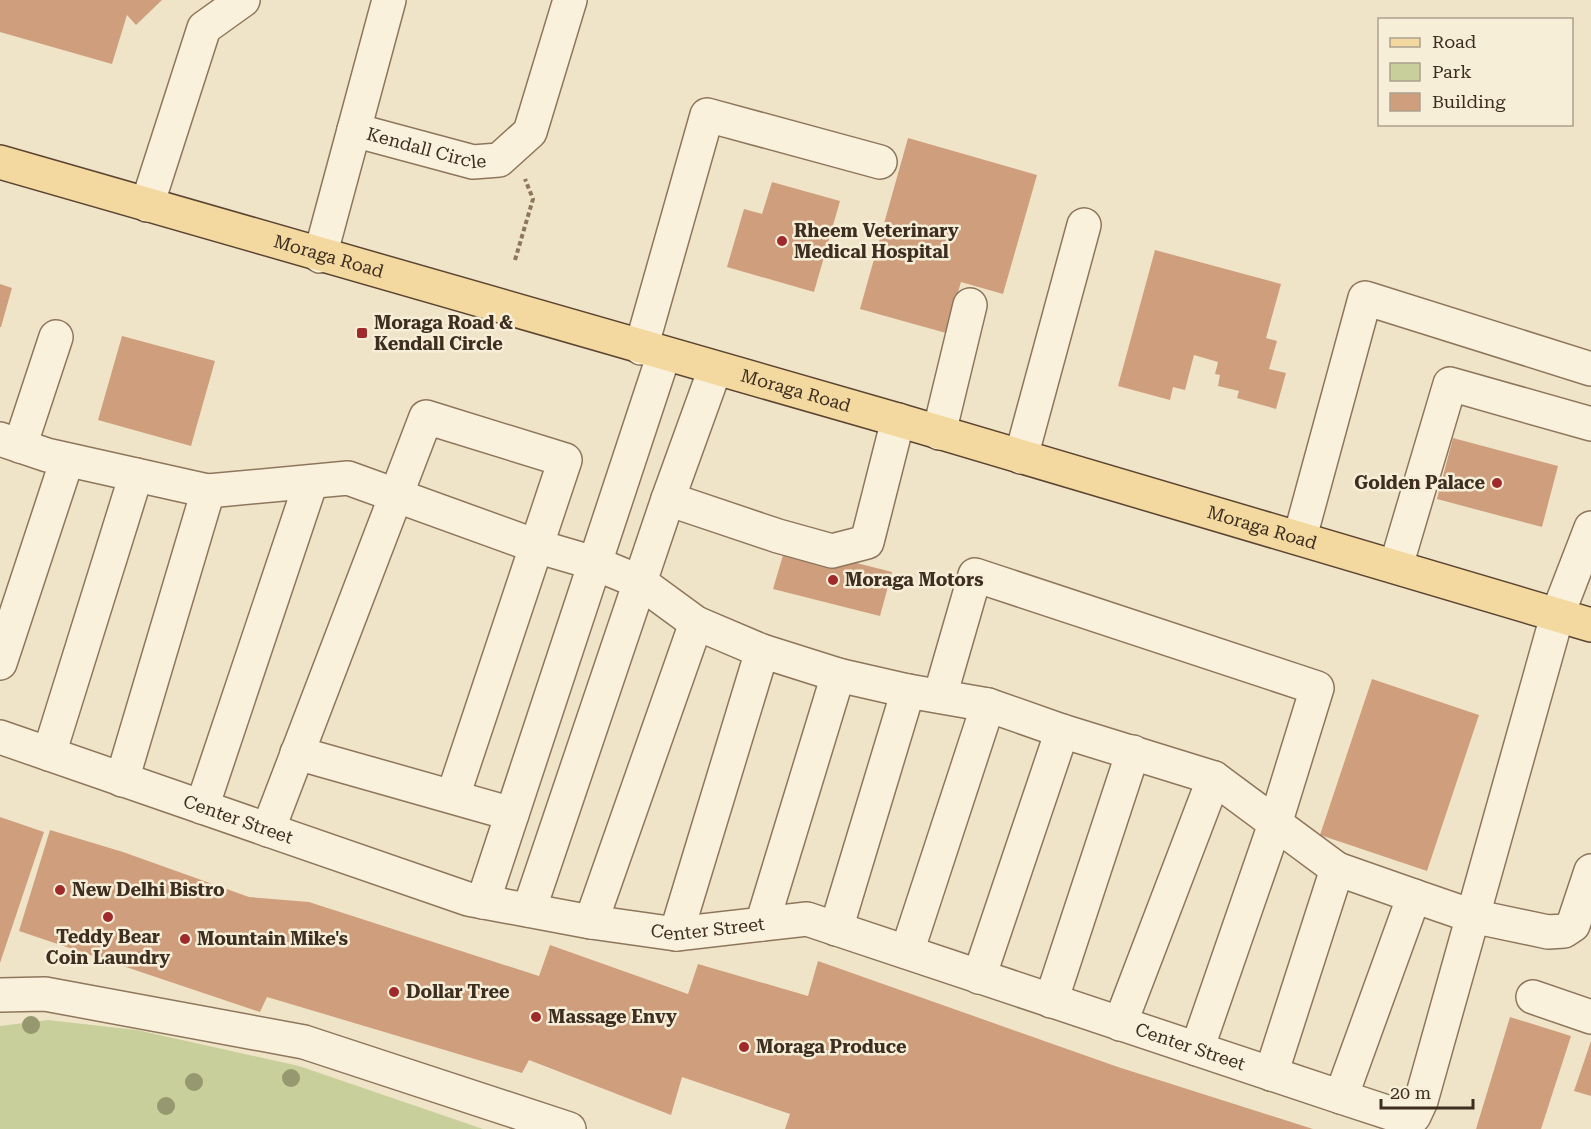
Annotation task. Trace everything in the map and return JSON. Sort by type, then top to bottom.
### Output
[{"type":"main road","name":"Moraga Road","points":[[0,162],[320,256],[898,420],[1300,537],[1591,625]]},
{"type":"street","points":[[147,205],[204,28],[243,0]]},
{"type":"street","name":"Kendall Circle","points":[[320,256],[389,0]]},
{"type":"street","name":"Kendall Circle","points":[[354,130],[473,162],[499,160],[530,132],[570,0]]},
{"type":"street","points":[[483,902],[594,563],[652,351],[707,115],[880,162]]},
{"type":"street","points":[[1020,457],[1084,225]]},
{"type":"street","points":[[1300,537],[1365,298],[1591,369]]},
{"type":"street","points":[[939,433],[970,305]]},
{"type":"street","points":[[56,337],[10,442],[67,460],[208,491],[348,478],[536,546],[594,563],[640,582],[696,623],[762,651],[838,675],[908,691],[988,705],[1062,731],[1214,778],[1337,869],[1472,916],[1548,932],[1564,931],[1573,925],[1591,871]]},
{"type":"street","points":[[529,910],[715,369]]},
{"type":"street","points":[[1396,566],[1450,384],[1591,424]]},
{"type":"street","points":[[268,830],[426,417],[565,460],[453,796]]},
{"type":"street","points":[[669,499],[778,536],[832,551],[867,542],[898,420]]},
{"type":"street","points":[[0,663],[67,460]]},
{"type":"street","points":[[49,754],[136,475]]},
{"type":"street","points":[[202,807],[311,482]]},
{"type":"street","points":[[122,780],[208,491]]},
{"type":"street","points":[[1472,916],[1557,616],[1591,528]]},
{"type":"street","points":[[940,696],[975,575],[1317,688],[1275,824],[1197,1049]]},
{"type":"street","points":[[591,921],[696,623]]},
{"type":"street","points":[[676,934],[762,651]]},
{"type":"street","points":[[762,924],[838,675]]},
{"type":"street","points":[[836,929],[908,691]]},
{"type":"street","points":[[907,952],[988,705]]},
{"type":"street","points":[[979,976],[1062,731]]},
{"type":"street","name":"Center Street","points":[[0,737],[468,899],[676,934],[807,919],[1400,1116],[1414,1116],[1421,1101],[1472,916]]},
{"type":"street","points":[[1051,1001],[1132,752]]},
{"type":"street","points":[[297,753],[512,814]]},
{"type":"street","points":[[1120,1024],[1214,778]]},
{"type":"street","points":[[1271,1074],[1337,869]]},
{"type":"street","points":[[1341,1097],[1414,896]]},
{"type":"street","points":[[0,995],[45,994],[304,1042],[569,1129]]},
{"type":"street","points":[[1533,997],[1591,1017]]},
{"type":"path","points":[[513,148],[533,199],[515,260]]},
{"type":"green space","points":[[48,1020],[137,1030],[299,1066],[483,1129],[0,1129],[0,1026]]},
{"type":"building","points":[[0,0],[162,0],[136,25],[127,15],[112,64],[0,32]]},
{"type":"building","points":[[908,138],[1037,175],[1003,294],[961,282],[946,333],[860,309]]},
{"type":"building","name":"Rheem Veterinary Medical Hospital","points":[[772,182],[840,201],[814,292],[727,267],[744,209],[762,214]]},
{"type":"building","points":[[1155,250],[1281,284],[1266,338],[1277,341],[1269,369],[1286,373],[1276,409],[1237,398],[1239,391],[1218,386],[1220,375],[1215,374],[1218,362],[1194,355],[1185,390],[1173,387],[1170,400],[1118,386]]},
{"type":"building","points":[[0,284],[12,288],[1,327],[0,327]]},
{"type":"building","points":[[122,336],[215,361],[191,446],[98,420]]},
{"type":"building","name":"Golden Palace","points":[[1453,438],[1558,466],[1542,527],[1437,499]]},
{"type":"building","name":"Moraga Motors","points":[[786,545],[892,572],[880,616],[773,589]]},
{"type":"building","points":[[1372,679],[1479,715],[1427,871],[1320,835]]},
{"type":"building","points":[[0,817],[44,832],[0,963]]},
{"type":"building","points":[[50,830],[123,852],[249,897],[309,902],[539,976],[550,945],[688,994],[698,964],[808,996],[818,961],[1118,1067],[1313,1129],[785,1129],[790,1114],[682,1077],[671,1115],[529,1060],[522,1073],[267,997],[260,1012],[19,931]]},
{"type":"building","points":[[1510,1017],[1571,1036],[1541,1129],[1476,1129]]},
{"type":"building","points":[[1591,1041],[1591,1096],[1574,1091]]},
{"type":"place","name":"Rheem Veterinary Medical Hospital","points":[[782,241]]},
{"type":"place","name":"Moraga Road & Kendall Circle","points":[[362,333]]},
{"type":"place","name":"Golden Palace","points":[[1497,483]]},
{"type":"place","name":"Moraga Motors","points":[[833,580]]},
{"type":"place","name":"New Delhi Bistro","points":[[60,890]]},
{"type":"place","name":"Teddy Bear Coin Laundry","points":[[108,917]]},
{"type":"place","name":"Mountain Mike's","points":[[185,939]]},
{"type":"place","name":"Dollar Tree","points":[[394,992]]},
{"type":"place","name":"Massage Envy","points":[[536,1017]]},
{"type":"place","name":"Moraga Produce","points":[[744,1047]]}]
